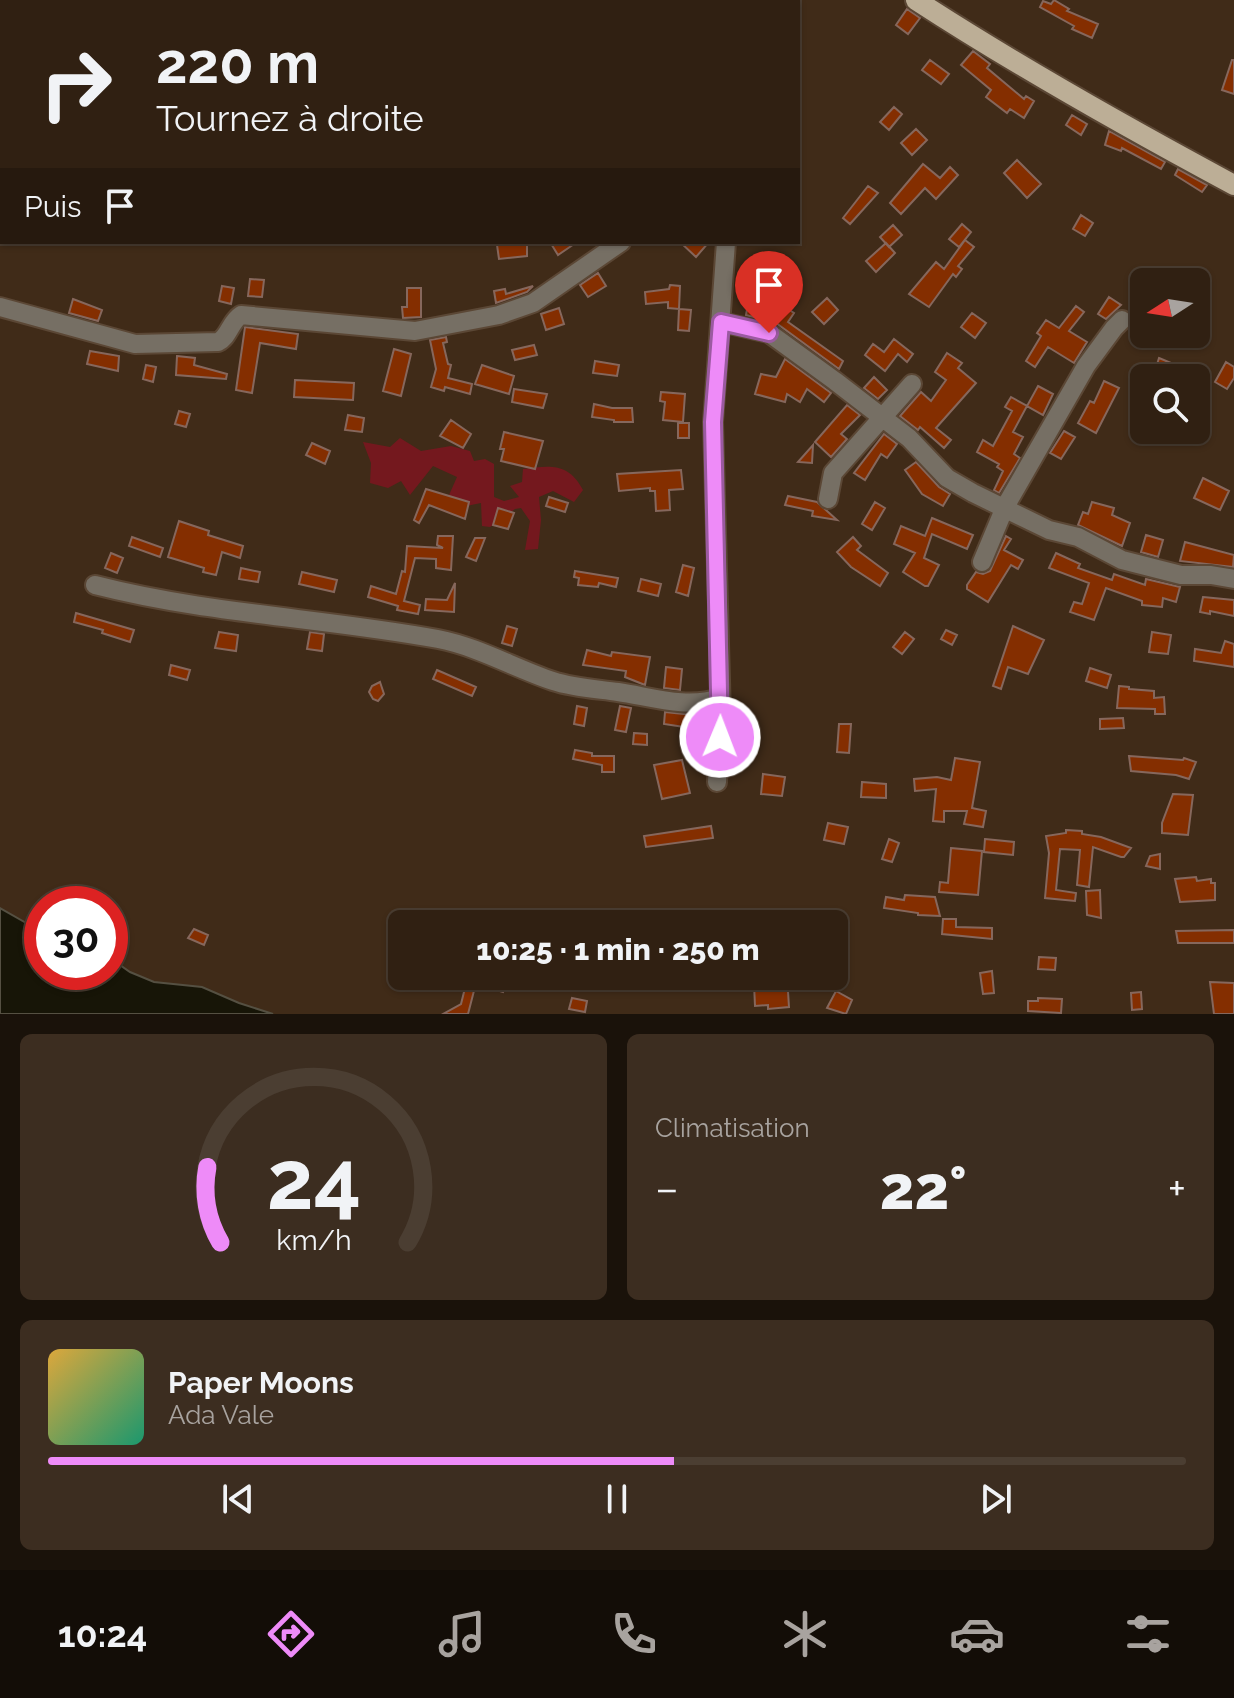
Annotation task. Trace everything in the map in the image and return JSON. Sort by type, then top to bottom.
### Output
[{"type":"main road","points":[[916,0],[991,49],[1234,185]]},
{"type":"street","points":[[0,307],[65,327],[145,344],[218,342],[224,339],[231,323],[241,315],[415,331],[499,315],[533,303],[618,244]]},
{"type":"street","points":[[717,782],[720,698],[713,422],[726,244]]},
{"type":"street","points":[[982,562],[1005,507],[1086,366],[1122,320]]},
{"type":"street","points":[[721,322],[769,333],[909,438],[947,478],[1049,530],[1078,537],[1122,560],[1181,575],[1234,579]]},
{"type":"street","points":[[828,499],[833,473],[912,384]]},
{"type":"street","points":[[95,585],[179,604],[440,639],[496,656],[556,682],[586,688],[698,704],[720,698]]},
{"type":"shaded area","points":[[400,438],[421,451],[451,446],[470,451],[474,461],[485,459],[494,464],[494,497],[504,501],[519,497],[510,486],[522,482],[523,469],[542,467],[565,470],[583,490],[574,502],[553,491],[539,497],[541,520],[538,549],[525,550],[530,521],[521,508],[490,527],[482,526],[481,503],[442,511],[457,477],[433,466],[410,495],[401,481],[388,488],[370,483],[371,463],[363,442],[390,447]]},
{"type":"shaded area","points":[[0,908],[24,922],[24,990],[128,990],[128,971],[154,982],[202,987],[273,1014],[0,1014]]},
{"type":"building","points":[[1054,0],[1069,9],[1067,11],[1098,24],[1092,38],[1072,29],[1074,26],[1040,7],[1043,1],[1051,4]]},
{"type":"building","points":[[907,9],[920,18],[908,34],[896,25]]},
{"type":"building","points":[[973,51],[990,64],[987,68],[1024,99],[1026,96],[1034,101],[1024,118],[1010,109],[1007,113],[986,97],[991,90],[961,65]]},
{"type":"building","points":[[930,60],[949,74],[941,84],[922,70]]},
{"type":"building","points":[[1234,60],[1234,94],[1222,90]]},
{"type":"building","points":[[894,107],[902,114],[889,130],[880,122]]},
{"type":"building","points":[[1072,115],[1087,124],[1081,135],[1066,125]]},
{"type":"building","points":[[916,129],[927,140],[912,155],[901,143]]},
{"type":"building","points":[[1109,131],[1165,162],[1161,169],[1122,148],[1121,151],[1105,145]]},
{"type":"building","points":[[1017,160],[1041,184],[1027,198],[1004,173]]},
{"type":"building","points":[[923,164],[940,178],[950,167],[958,175],[936,199],[925,188],[901,214],[890,203]]},
{"type":"building","points":[[1178,169],[1207,185],[1202,192],[1175,175]]},
{"type":"building","points":[[868,186],[878,193],[850,224],[843,218]]},
{"type":"building","points":[[1081,215],[1093,223],[1085,236],[1073,229]]},
{"type":"building","points":[[962,224],[971,232],[959,247],[949,239]]},
{"type":"building","points":[[893,225],[902,235],[889,247],[880,237]]},
{"type":"building","points":[[965,240],[974,247],[958,266],[962,269],[956,277],[953,274],[929,307],[909,294],[936,262],[944,269]]},
{"type":"building","points":[[886,243],[895,253],[876,272],[866,261]]},
{"type":"building","points":[[527,244],[527,256],[499,259],[497,245]]},
{"type":"building","points":[[551,244],[574,244],[558,255]]},
{"type":"building","points":[[682,244],[707,244],[696,257]]},
{"type":"building","points":[[598,273],[606,286],[588,297],[580,285]]},
{"type":"building","points":[[771,277],[773,287],[753,292],[751,282]]},
{"type":"building","points":[[250,279],[264,280],[262,297],[248,296]]},
{"type":"building","points":[[670,285],[680,286],[679,309],[668,308],[668,302],[646,304],[645,292],[669,289]]},
{"type":"building","points":[[222,286],[234,288],[231,304],[219,301]]},
{"type":"building","points":[[533,286],[527,292],[496,303],[494,291],[505,289],[506,294]]},
{"type":"building","points":[[407,288],[421,288],[421,317],[403,318],[402,307],[407,307]]},
{"type":"building","points":[[1109,297],[1121,305],[1106,319],[1098,314]]},
{"type":"building","points":[[827,298],[838,310],[824,324],[812,312]]},
{"type":"building","points":[[73,299],[102,310],[98,321],[69,313]]},
{"type":"building","points":[[748,304],[781,312],[785,307],[794,313],[788,322],[843,361],[839,369],[776,323],[746,315]]},
{"type":"building","points":[[1076,306],[1084,312],[1069,331],[1087,342],[1074,363],[1048,347],[1035,367],[1026,361],[1041,336],[1037,333],[1046,320],[1059,328]]},
{"type":"building","points":[[559,308],[564,324],[546,330],[541,314]]},
{"type":"building","points":[[679,309],[691,310],[689,331],[678,330]]},
{"type":"building","points":[[972,313],[986,323],[975,338],[961,327]]},
{"type":"building","points":[[245,327],[298,334],[296,349],[260,343],[252,393],[236,390]]},
{"type":"building","points":[[446,337],[447,342],[443,343],[448,364],[451,365],[448,378],[472,384],[470,394],[445,387],[444,391],[431,387],[436,369],[430,340]]},
{"type":"building","points":[[894,339],[913,354],[907,362],[898,354],[885,371],[865,355],[873,344],[884,352]]},
{"type":"building","points":[[534,345],[537,355],[515,360],[512,350]]},
{"type":"building","points":[[394,349],[411,354],[401,396],[383,391]]},
{"type":"building","points":[[90,351],[119,356],[118,371],[87,364]]},
{"type":"building","points":[[947,353],[962,363],[958,368],[976,383],[936,428],[951,440],[944,448],[920,427],[918,430],[900,416],[921,392],[931,401],[946,380],[935,372]]},
{"type":"building","points":[[177,356],[195,358],[194,365],[227,374],[226,379],[176,375]]},
{"type":"building","points":[[1159,358],[1174,364],[1157,364]]},
{"type":"building","points":[[785,359],[831,393],[824,402],[807,389],[800,402],[787,394],[785,402],[755,394],[761,374],[776,377]]},
{"type":"building","points":[[595,361],[619,365],[617,376],[593,373]]},
{"type":"building","points":[[1226,362],[1234,367],[1234,378],[1227,389],[1215,382]]},
{"type":"building","points":[[146,365],[156,367],[153,382],[143,379]]},
{"type":"building","points":[[482,365],[514,376],[509,394],[475,384]]},
{"type":"building","points":[[874,377],[887,390],[878,399],[864,388]]},
{"type":"building","points":[[295,380],[354,383],[353,400],[294,397]]},
{"type":"building","points":[[1104,381],[1119,388],[1096,433],[1078,423],[1090,401],[1094,403]]},
{"type":"building","points":[[1038,386],[1053,394],[1043,415],[1027,406]]},
{"type":"building","points":[[514,389],[547,394],[543,408],[512,402]]},
{"type":"building","points":[[661,392],[685,394],[683,422],[663,420],[665,402],[660,401]]},
{"type":"building","points":[[1011,397],[1027,406],[1013,432],[1023,437],[1014,454],[1020,458],[999,493],[994,490],[1003,471],[997,467],[999,464],[977,452],[983,440],[993,446],[1012,411],[1005,407]]},
{"type":"building","points":[[594,404],[632,408],[633,422],[592,417]]},
{"type":"building","points":[[847,405],[860,415],[841,434],[847,439],[831,457],[815,442]]},
{"type":"building","points":[[179,411],[190,414],[186,427],[175,424]]},
{"type":"building","points":[[348,415],[364,418],[362,432],[345,430]]},
{"type":"building","points":[[451,420],[471,434],[463,448],[440,436]]},
{"type":"building","points":[[678,423],[689,423],[689,438],[678,438]]},
{"type":"building","points":[[1064,431],[1075,437],[1061,459],[1050,453]]},
{"type":"building","points":[[504,432],[543,441],[535,469],[501,461]]},
{"type":"building","points":[[884,434],[897,444],[887,458],[881,454],[865,480],[854,473]]},
{"type":"building","points":[[312,443],[330,451],[325,464],[306,455]]},
{"type":"building","points":[[813,445],[812,463],[798,462]]},
{"type":"building","points":[[916,462],[939,487],[950,494],[943,506],[922,494],[905,470]]},
{"type":"building","points":[[681,470],[683,489],[669,490],[670,510],[656,511],[655,491],[650,491],[650,488],[619,491],[617,474]]},
{"type":"building","points":[[1203,478],[1229,491],[1220,510],[1194,498]]},
{"type":"building","points":[[426,489],[469,502],[465,519],[429,505],[419,523],[414,520]]},
{"type":"building","points":[[788,496],[817,502],[837,520],[812,516],[813,511],[785,505]]},
{"type":"building","points":[[549,497],[568,503],[565,512],[546,506]]},
{"type":"building","points":[[875,502],[885,508],[872,530],[862,524]]},
{"type":"building","points":[[1092,502],[1114,508],[1112,515],[1130,523],[1122,546],[1078,525],[1083,512],[1088,514]]},
{"type":"building","points":[[498,508],[514,513],[508,529],[493,525]]},
{"type":"building","points":[[932,518],[973,535],[967,549],[932,534],[924,558],[939,565],[928,586],[925,586],[903,572],[915,553],[894,544],[901,526],[925,536]]},
{"type":"building","points":[[179,521],[209,531],[208,535],[243,546],[240,558],[222,552],[216,575],[168,557]]},
{"type":"building","points":[[1146,535],[1163,540],[1158,557],[1141,552]]},
{"type":"building","points":[[438,536],[453,536],[451,570],[436,568],[436,559],[415,558],[404,601],[420,605],[418,614],[397,610],[398,606],[368,597],[371,586],[396,594],[402,571],[405,572],[407,546],[443,548],[437,545]]},
{"type":"building","points":[[1006,536],[1011,539],[1004,550],[1023,560],[1018,569],[1011,565],[988,602],[967,589],[967,585],[976,572],[983,574],[990,571]]},
{"type":"building","points":[[132,537],[163,548],[160,557],[129,546]]},
{"type":"building","points":[[853,537],[861,546],[857,550],[888,573],[880,586],[851,567],[837,552]]},
{"type":"building","points":[[475,538],[485,538],[476,561],[466,557]]},
{"type":"building","points":[[1185,542],[1234,555],[1233,567],[1180,561]]},
{"type":"building","points":[[111,553],[123,558],[117,573],[105,568]]},
{"type":"building","points":[[1056,553],[1080,564],[1078,568],[1112,580],[1114,574],[1145,585],[1146,579],[1180,587],[1176,602],[1163,598],[1162,607],[1142,605],[1142,601],[1106,588],[1094,620],[1070,612],[1074,602],[1082,604],[1089,583],[1049,568]]},
{"type":"building","points":[[683,565],[694,568],[688,596],[676,592]]},
{"type":"building","points":[[241,568],[260,572],[258,582],[239,579]]},
{"type":"building","points":[[575,571],[618,578],[616,587],[599,583],[598,587],[578,585],[579,578],[574,577]]},
{"type":"building","points":[[302,572],[337,580],[334,592],[299,584]]},
{"type":"building","points":[[641,579],[661,584],[658,596],[638,591]]},
{"type":"building","points":[[455,583],[454,612],[425,610],[426,599],[447,600]]},
{"type":"building","points":[[1203,597],[1234,600],[1234,616],[1200,612]]},
{"type":"building","points":[[76,613],[134,630],[130,642],[74,622]]},
{"type":"building","points":[[507,626],[517,629],[512,646],[502,643]]},
{"type":"building","points":[[1013,626],[1044,640],[1028,674],[1008,667],[1001,689],[993,686]]},
{"type":"building","points":[[946,630],[957,635],[952,645],[941,639]]},
{"type":"building","points":[[219,632],[238,635],[236,651],[215,648]]},
{"type":"building","points":[[310,632],[324,634],[322,651],[307,649]]},
{"type":"building","points":[[905,632],[914,639],[902,654],[893,647]]},
{"type":"building","points":[[1152,632],[1171,635],[1168,654],[1149,652]]},
{"type":"building","points":[[1225,641],[1234,644],[1234,667],[1194,661],[1195,649],[1221,653]]},
{"type":"building","points":[[587,650],[611,656],[612,652],[650,657],[645,685],[625,677],[626,671],[583,665]]},
{"type":"building","points":[[171,665],[190,670],[187,680],[169,675]]},
{"type":"building","points":[[666,667],[682,669],[680,690],[664,688]]},
{"type":"building","points":[[1090,668],[1111,675],[1107,688],[1086,681]]},
{"type":"building","points":[[437,670],[476,687],[472,696],[433,679]]},
{"type":"building","points":[[380,682],[384,694],[378,701],[369,692],[372,686]]},
{"type":"building","points":[[1119,686],[1154,691],[1154,698],[1164,697],[1165,714],[1155,714],[1155,709],[1117,708]]},
{"type":"building","points":[[577,706],[587,708],[584,726],[574,724]]},
{"type":"building","points":[[620,706],[631,708],[626,732],[615,730]]},
{"type":"building","points":[[665,712],[693,715],[691,728],[664,724]]},
{"type":"building","points":[[1123,718],[1124,728],[1100,729],[1100,719]]},
{"type":"building","points":[[839,724],[851,724],[849,753],[837,752]]},
{"type":"building","points":[[634,733],[647,734],[647,745],[633,744]]},
{"type":"building","points":[[575,750],[592,753],[592,756],[614,756],[614,772],[602,772],[602,765],[573,759]]},
{"type":"building","points":[[1129,756],[1184,758],[1196,762],[1189,779],[1131,771]]},
{"type":"building","points":[[955,758],[980,762],[972,808],[986,811],[983,827],[964,824],[967,811],[944,811],[944,822],[933,821],[936,789],[915,791],[914,779],[937,777],[951,780]]},
{"type":"building","points":[[682,760],[690,793],[662,799],[654,765]]},
{"type":"building","points":[[763,774],[785,777],[782,796],[761,794]]},
{"type":"building","points":[[862,782],[886,784],[886,798],[861,797]]},
{"type":"building","points":[[1173,794],[1193,795],[1188,835],[1162,833],[1162,823]]},
{"type":"building","points":[[828,823],[848,827],[844,844],[824,840]]},
{"type":"building","points":[[711,826],[713,838],[646,847],[644,836]]},
{"type":"building","points":[[1066,830],[1082,831],[1082,834],[1131,848],[1121,857],[1093,847],[1089,887],[1077,885],[1080,850],[1060,849],[1056,890],[1076,893],[1075,901],[1045,898],[1049,853],[1046,836],[1066,833]]},
{"type":"building","points":[[889,839],[899,843],[892,862],[882,859]]},
{"type":"building","points":[[985,839],[1014,842],[1013,855],[984,852]]},
{"type":"building","points":[[951,848],[982,851],[978,895],[939,892],[940,882],[948,883]]},
{"type":"building","points":[[1160,854],[1160,869],[1146,866],[1150,856]]},
{"type":"building","points":[[1196,877],[1197,881],[1211,879],[1211,883],[1215,883],[1215,900],[1180,902],[1175,879]]},
{"type":"building","points":[[1100,890],[1101,918],[1087,915],[1086,891]]},
{"type":"building","points":[[905,895],[935,897],[940,916],[884,908],[886,897],[904,900]]},
{"type":"building","points":[[943,919],[956,919],[956,927],[992,928],[992,939],[942,934]]},
{"type":"building","points":[[194,929],[208,935],[204,945],[188,938]]},
{"type":"building","points":[[1234,930],[1234,943],[1178,943],[1176,931]]},
{"type":"building","points":[[1039,957],[1056,958],[1055,970],[1038,969]]},
{"type":"building","points":[[992,971],[994,993],[983,994],[980,973]]},
{"type":"building","points":[[1210,982],[1234,983],[1234,1014],[1214,1014]]},
{"type":"building","points":[[464,990],[474,990],[468,1014],[443,1014],[461,1004]]},
{"type":"building","points":[[754,990],[788,990],[789,1007],[768,1009],[768,1005],[755,1006]]},
{"type":"building","points":[[836,991],[852,1000],[846,1014],[827,1008]]},
{"type":"building","points":[[1141,992],[1142,1009],[1132,1010],[1131,993]]},
{"type":"building","points":[[572,998],[587,1001],[585,1012],[569,1009]]},
{"type":"building","points":[[1038,998],[1062,999],[1061,1013],[1028,1011],[1028,1001],[1038,1001]]},
{"type":"route","points":[[720,737],[713,422],[721,322],[769,333]]}]
